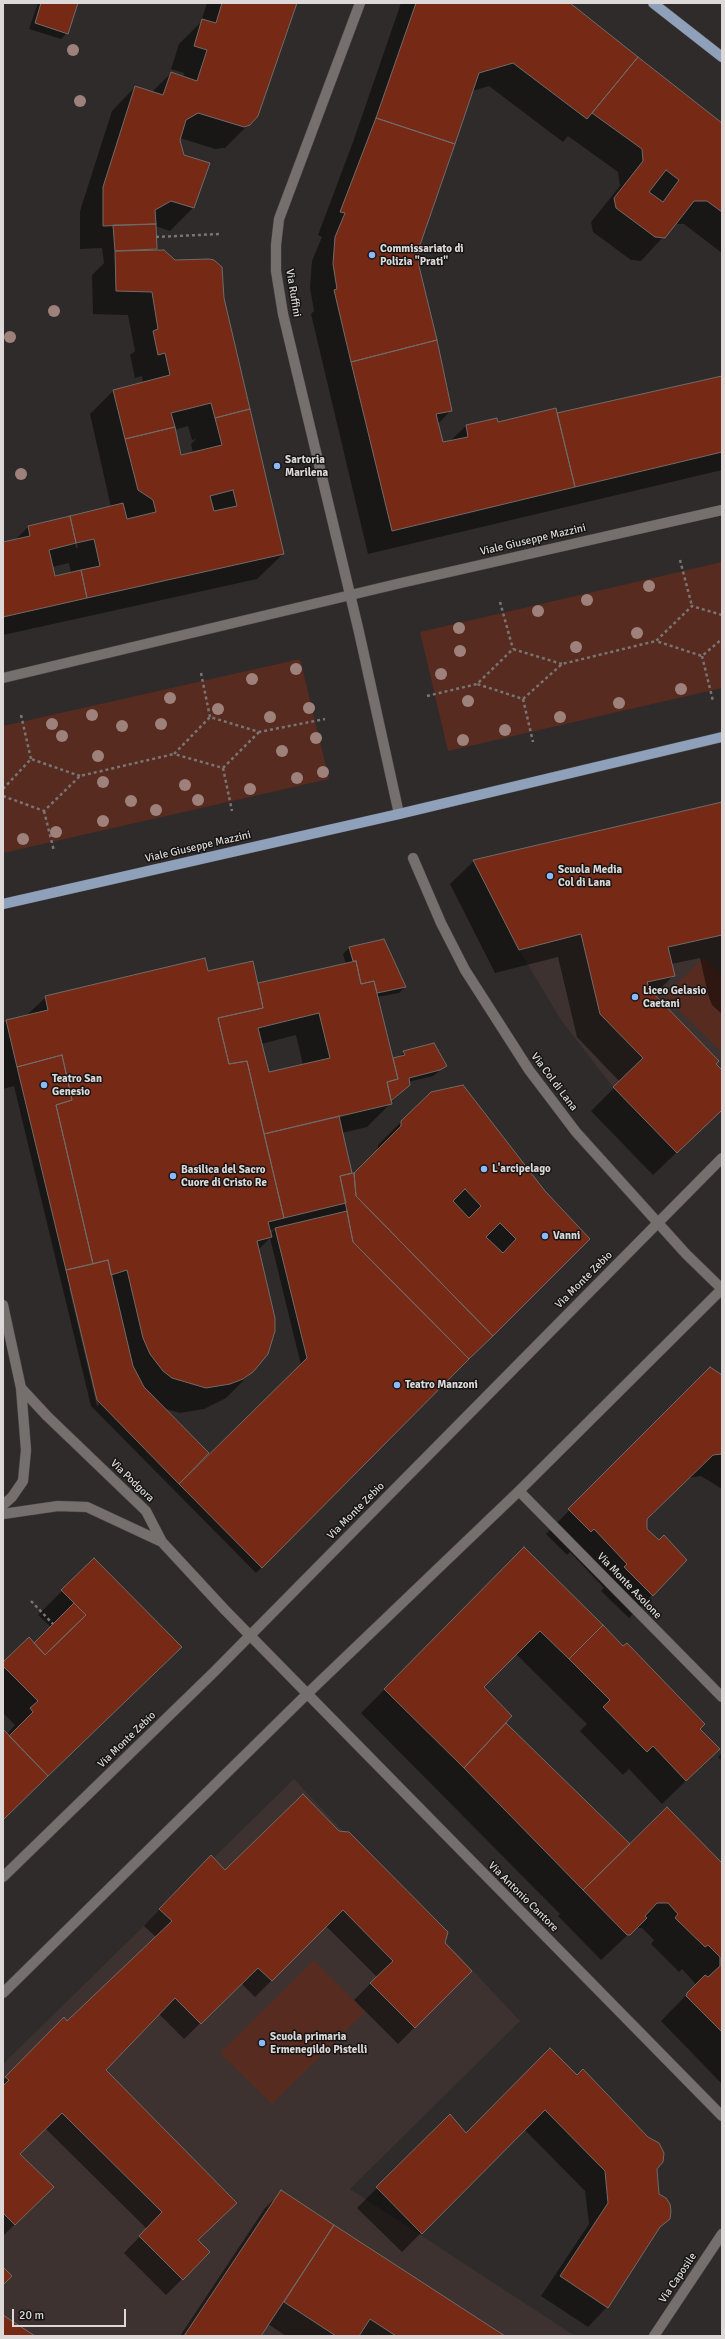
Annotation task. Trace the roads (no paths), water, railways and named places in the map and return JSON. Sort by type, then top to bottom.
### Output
[{"type":"main road","points":[[653,3],[722,57]]},
{"type":"main road","name":"Viale Giuseppe Mazzini","points":[[3,904],[399,814],[722,737]]},
{"type":"street","name":"Via Ruffini","points":[[350,595],[280,299],[276,245],[279,219],[360,3]]},
{"type":"street","name":"Viale Giuseppe Mazzini","points":[[3,678],[350,595],[722,510]]},
{"type":"street","points":[[350,595],[399,814]]},
{"type":"street","name":"Via Col di Lana","points":[[413,858],[426,892],[462,963],[513,1046],[576,1132],[657,1222],[722,1289]]},
{"type":"street","name":"Via Monte Zebio","points":[[3,1877],[250,1634],[722,1158]]},
{"type":"street","points":[[3,1993],[307,1694],[520,1491],[722,1289]]},
{"type":"street","points":[[3,1305],[21,1388],[26,1450],[26,1474],[18,1488],[3,1505]]},
{"type":"street","name":"Via Podgora","points":[[21,1388],[47,1416],[146,1511],[162,1542],[307,1694]]},
{"type":"street","name":"Via Monte Asolone","points":[[520,1491],[722,1697]]},
{"type":"street","points":[[3,1514],[58,1506],[87,1508],[162,1542]]},
{"type":"street","name":"Via Antonio Cantore","points":[[307,1694],[722,2116]]},
{"type":"street","name":"Via Caposile","points":[[654,2336],[722,2234]]},
{"type":"place","name":"Commissariato di Polizia \"Prati\"","points":[[372,255]]},
{"type":"place","name":"Sartoria Marilena","points":[[277,466]]},
{"type":"place","name":"Scuola Media Col di Lana","points":[[550,876]]},
{"type":"place","name":"Liceo Gelasio Caetani","points":[[635,997]]},
{"type":"place","name":"Teatro San Genesio","points":[[44,1085]]},
{"type":"place","name":"L'arcipelago","points":[[484,1169]]},
{"type":"place","name":"Basilica del Sacro Cuore di Cristo Re","points":[[173,1176]]},
{"type":"place","name":"Vanni","points":[[545,1236]]},
{"type":"place","name":"Teatro Manzoni","points":[[397,1385]]},
{"type":"place","name":"Scuola primaria Ermenegildo Pistelli","points":[[262,2043]]}]
